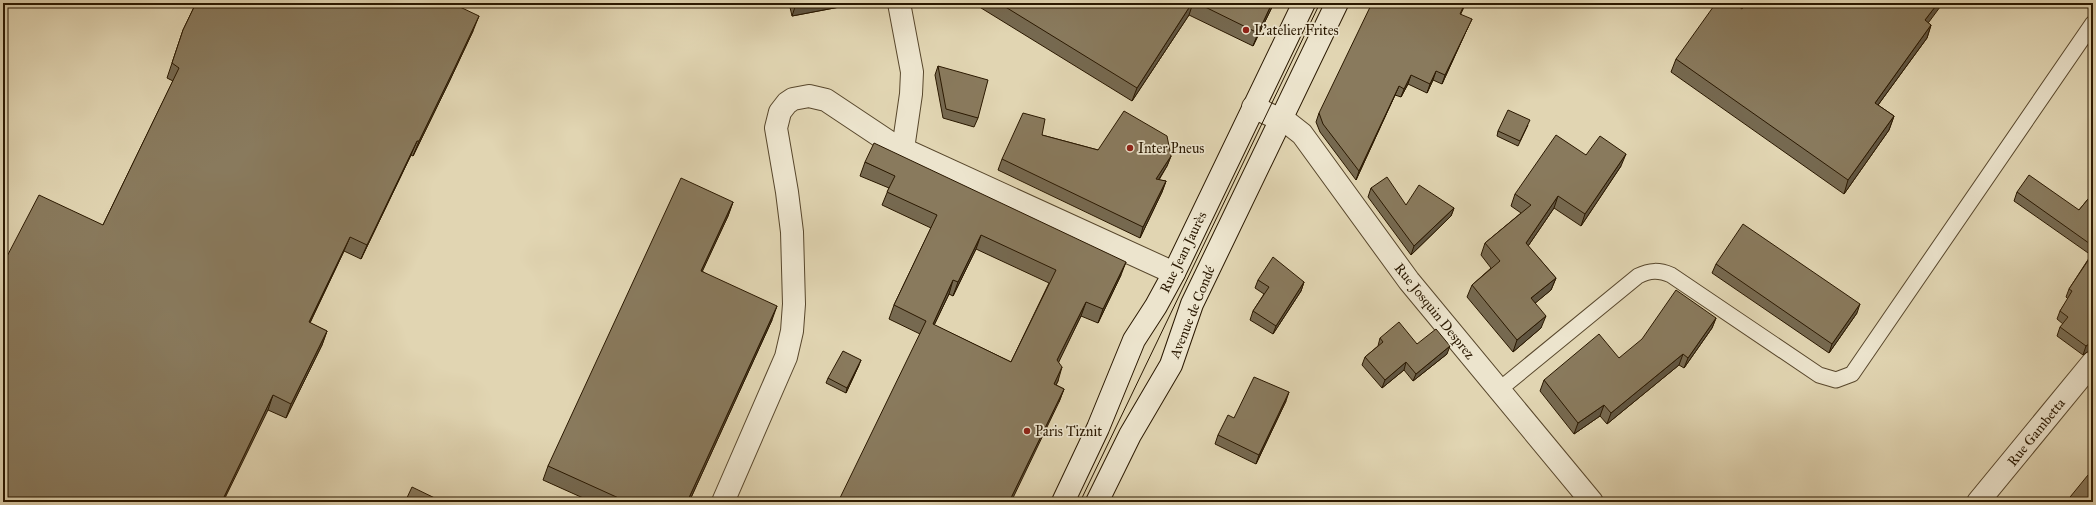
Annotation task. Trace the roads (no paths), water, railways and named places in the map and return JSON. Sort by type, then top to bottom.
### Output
[{"type":"street","points":[[899,3],[912,72],[911,94],[903,149]]},
{"type":"street","name":"Rue Jean Jaurès","points":[[1063,502],[1098,428],[1134,340],[1156,306],[1174,272],[1304,3]]},
{"type":"street","name":"Avenue de Condé","points":[[1098,502],[1130,435],[1171,366],[1192,304],[1337,3]]},
{"type":"street","points":[[723,502],[786,357],[792,331],[794,304],[792,232],[788,192],[776,128],[780,112],[787,102],[801,96],[817,97],[835,106],[870,130],[903,149],[1174,272]]},
{"type":"street","points":[[1253,107],[1280,119]]},
{"type":"street","name":"Rue Josquin Desprez","points":[[1280,119],[1294,127],[1310,144],[1409,281],[1500,389],[1592,502]]},
{"type":"street","name":"Rue Gambetta","points":[[1978,502],[2093,362]]},
{"type":"lane","points":[[1500,389],[1638,276],[1653,271],[1662,271],[1671,275],[1819,374],[1836,380],[1852,374],[2023,122],[2093,24]]},
{"type":"tram line","points":[[1080,502],[1320,3]]},
{"type":"place","name":"L’atelier Frites","points":[[1246,30]]},
{"type":"place","name":"Inter Pneus","points":[[1130,148]]},
{"type":"place","name":"Paris Tiznit","points":[[1027,431]]}]
